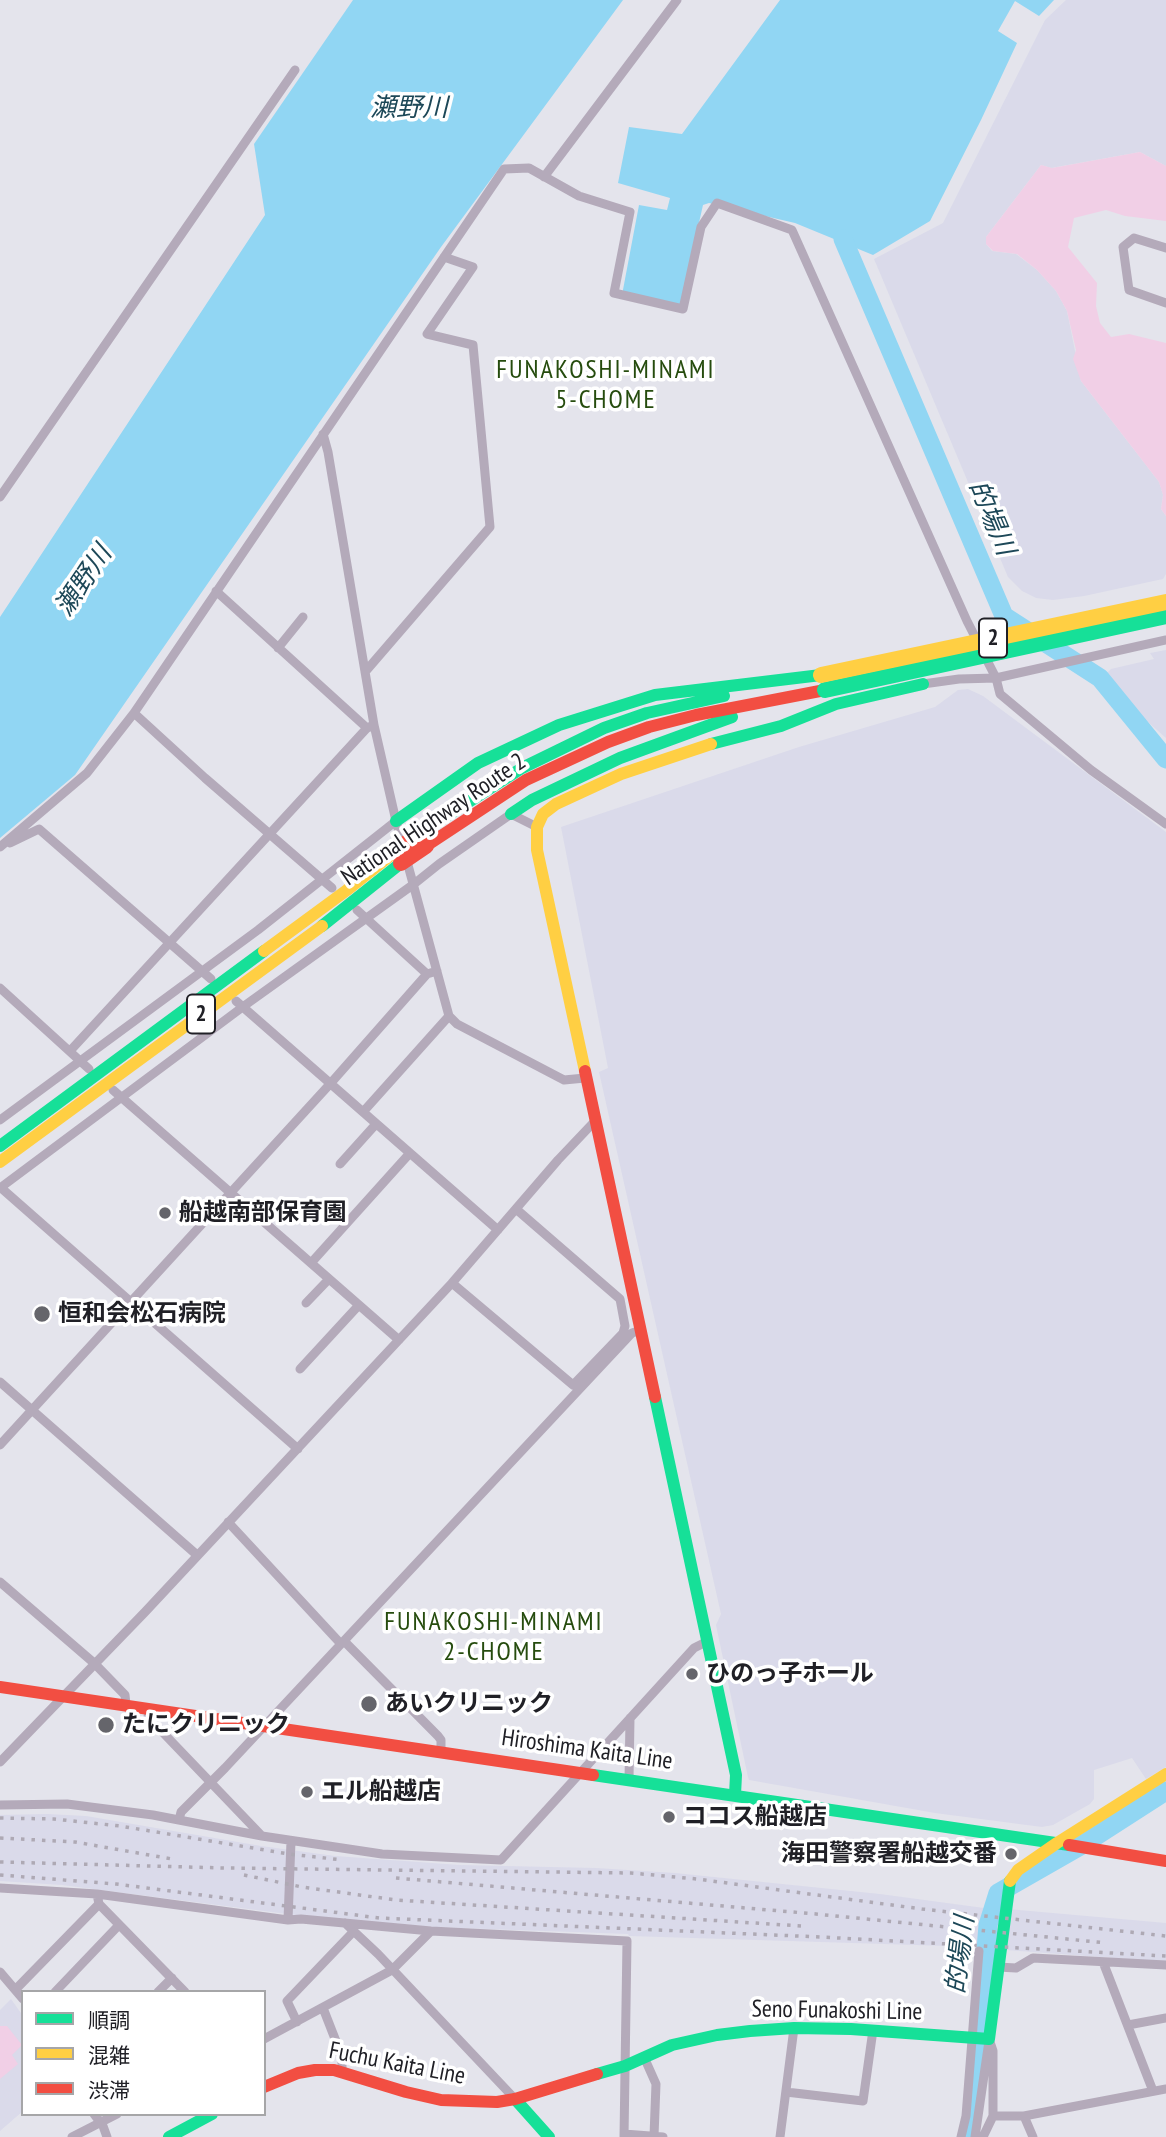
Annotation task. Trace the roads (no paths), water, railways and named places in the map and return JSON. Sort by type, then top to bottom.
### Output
[{"type":"main road","name":"2","points":[[823,682],[1166,602]]},
{"type":"main road","name":"2","points":[[823,682],[1166,616]]},
{"type":"main road","points":[[396,821],[478,763],[559,725],[655,695],[772,693],[823,682]]},
{"type":"main road","points":[[511,814],[532,800],[620,758],[714,722],[772,693],[823,682]]},
{"type":"main road","points":[[735,1795],[736,1775],[637,1332],[537,850],[537,827],[543,814],[556,804],[621,774],[781,726],[836,704],[923,684]]},
{"type":"main road","name":"National Highway Route 2","points":[[0,1146],[336,898],[399,857],[522,768],[604,728],[647,713],[772,693]]},
{"type":"main road","name":"National Highway Route 2","points":[[0,1162],[353,903],[399,857]]},
{"type":"main road","name":"Hiroshima Kaita Line","points":[[0,1687],[1166,1861]]},
{"type":"main road","points":[[980,2039],[998,1967],[1008,1891],[1018,1870],[1063,1844],[1166,1774]]},
{"type":"main road","name":"Seno Funakoshi Line","points":[[515,2099],[625,2066],[672,2045],[717,2035],[794,2028],[873,2030],[980,2039]]},
{"type":"main road","name":"Fuchu Kaita Line","points":[[266,2086],[298,2073],[315,2070],[342,2071],[406,2092],[441,2100],[498,2102],[515,2099]]},
{"type":"main road","points":[[515,2099],[549,2137]]},
{"type":"main road","points":[[169,2137],[208,2116]]},
{"type":"street","points":[[544,177],[677,0]]},
{"type":"street","points":[[0,497],[295,69]]},
{"type":"street","points":[[0,848],[87,773],[134,713],[504,169],[529,168],[579,196],[630,212],[614,293],[683,309],[701,227],[717,203],[792,230],[967,621],[996,678],[1000,694],[1091,770],[1166,824]]},
{"type":"street","points":[[1166,248],[1134,238],[1123,247],[1129,290],[1166,303]]},
{"type":"street","points":[[365,672],[490,527],[473,345],[427,334],[473,267],[444,257]]},
{"type":"street","points":[[323,434],[365,672],[371,726],[414,884],[432,973],[449,1016],[457,1024],[564,1080],[585,1078]]},
{"type":"street","points":[[216,591],[278,648],[371,726]]},
{"type":"street","points":[[278,648],[303,617]]},
{"type":"street","points":[[923,684],[996,678],[1166,640]]},
{"type":"street","points":[[134,713],[332,888]]},
{"type":"street","points":[[70,1051],[371,726]]},
{"type":"street","points":[[298,1449],[0,1188],[123,1097],[240,1004],[367,919],[511,814],[537,827]]},
{"type":"street","points":[[0,1120],[203,971],[396,821]]},
{"type":"street","points":[[0,848],[39,828],[211,979]]},
{"type":"street","points":[[357,910],[432,973]]},
{"type":"street","points":[[0,1445],[432,973]]},
{"type":"street","points":[[0,988],[89,1069]]},
{"type":"street","points":[[240,1004],[498,1230]]},
{"type":"street","points":[[363,1112],[449,1016]]},
{"type":"street","points":[[113,1090],[399,1340]]},
{"type":"street","points":[[0,1762],[453,1283],[595,1121]]},
{"type":"street","points":[[340,1164],[376,1124]]},
{"type":"street","points":[[311,1263],[410,1153]]},
{"type":"street","points":[[453,1283],[573,1385],[623,1333],[625,1326],[620,1299],[516,1209]]},
{"type":"street","points":[[306,1303],[329,1279]]},
{"type":"street","points":[[300,1369],[359,1305]]},
{"type":"street","points":[[179,1820],[181,1812],[637,1332],[625,1326]]},
{"type":"street","points":[[0,1382],[197,1555]]},
{"type":"street","points":[[228,1522],[342,1642],[438,1736],[441,1740],[441,1752]]},
{"type":"street","points":[[0,1582],[94,1663],[125,1695],[126,1704]]},
{"type":"street","points":[[0,1805],[67,1804],[153,1815],[291,1841],[382,1854],[500,1860],[694,1648],[708,1641]]},
{"type":"street","points":[[149,1709],[148,1717],[262,1836]]},
{"type":"street","points":[[629,1780],[630,1718]]},
{"type":"street","points":[[288,1920],[291,1841]]},
{"type":"street","points":[[0,1888],[288,1920],[431,1931],[627,1941],[624,2136],[658,2136],[656,2084],[644,2057]]},
{"type":"street","points":[[98,1899],[119,1925],[183,1990]]},
{"type":"street","points":[[16,1989],[98,1899]]},
{"type":"street","points":[[345,1923],[515,2099]]},
{"type":"street","points":[[57,1990],[119,1925]]},
{"type":"street","points":[[266,2038],[392,1970],[431,1931]]},
{"type":"street","points":[[297,2022],[287,2001],[354,1932]]},
{"type":"street","points":[[975,2137],[980,2039],[979,1951]]},
{"type":"street","points":[[998,1967],[1016,1968],[1034,1958],[1166,1965]]},
{"type":"street","points":[[1103,1962],[1128,2025],[1166,2100]]},
{"type":"street","points":[[0,1972],[21,1996]]},
{"type":"street","points":[[160,1990],[172,1978]]},
{"type":"street","points":[[323,2008],[339,2049],[342,2071]]},
{"type":"street","points":[[1128,2025],[1166,2018]]},
{"type":"street","points":[[780,2137],[794,2028]]},
{"type":"street","points":[[786,2092],[863,2101],[873,2030]]},
{"type":"street","points":[[980,2039],[993,2051],[993,2116],[983,2137]]},
{"type":"street","points":[[961,2137],[980,2039]]},
{"type":"street","points":[[993,2116],[1024,2116],[1160,2090]]},
{"type":"street","points":[[95,2116],[107,2137]]},
{"type":"street","points":[[72,2137],[113,2116]]},
{"type":"street","points":[[1024,2116],[1033,2137]]},
{"type":"water","name":"瀬野川","points":[[353,0],[623,0],[441,247],[75,775],[0,838],[0,617],[265,215],[254,144]]},
{"type":"water","points":[[780,0],[1054,0],[1039,16],[1015,1],[998,31],[1017,43],[930,221],[873,255],[795,223],[709,203],[703,205],[680,307],[622,295],[639,205],[667,210],[670,198],[618,183],[629,127],[682,134]]},
{"type":"waterway","name":"的場川","points":[[843,239],[1004,616],[1100,678],[1166,759]]},
{"type":"waterway","name":"的場川","points":[[968,2137],[973,2109],[988,1925],[998,1893],[1082,1845],[1166,1791]]},
{"type":"railway","points":[[0,1818],[54,1819],[120,1826],[289,1854],[343,1860]]},
{"type":"railway","points":[[0,1838],[75,1842],[172,1859]]},
{"type":"railway","points":[[0,1862],[631,1873],[1166,1936]]},
{"type":"railway","points":[[0,1875],[116,1884],[379,1918],[821,1937],[1166,1956]]},
{"type":"railway","points":[[244,1875],[302,1887],[396,1900],[801,1926]]},
{"type":"railway","points":[[396,1878],[816,1914],[1107,1943]]},
{"type":"place","name":"船越南部保育園","points":[[165,1213]]},
{"type":"place","name":"恒和会松石病院","points":[[42,1314]]},
{"type":"place","name":"ひのっ子ホール","points":[[692,1674]]},
{"type":"place","name":"あいクリニック","points":[[369,1704]]},
{"type":"place","name":"たにクリニック","points":[[106,1725]]},
{"type":"place","name":"エル船越店","points":[[307,1792]]},
{"type":"place","name":"ココス船越店","points":[[669,1817]]},
{"type":"place","name":"海田警察署船越交番","points":[[1011,1854]]},
{"type":"district","name":"FUNAKOSHI-MINAMI 5-CHOME","points":[[606,386]]},
{"type":"district","name":"FUNAKOSHI-MINAMI 2-CHOME","points":[[494,1638]]}]
